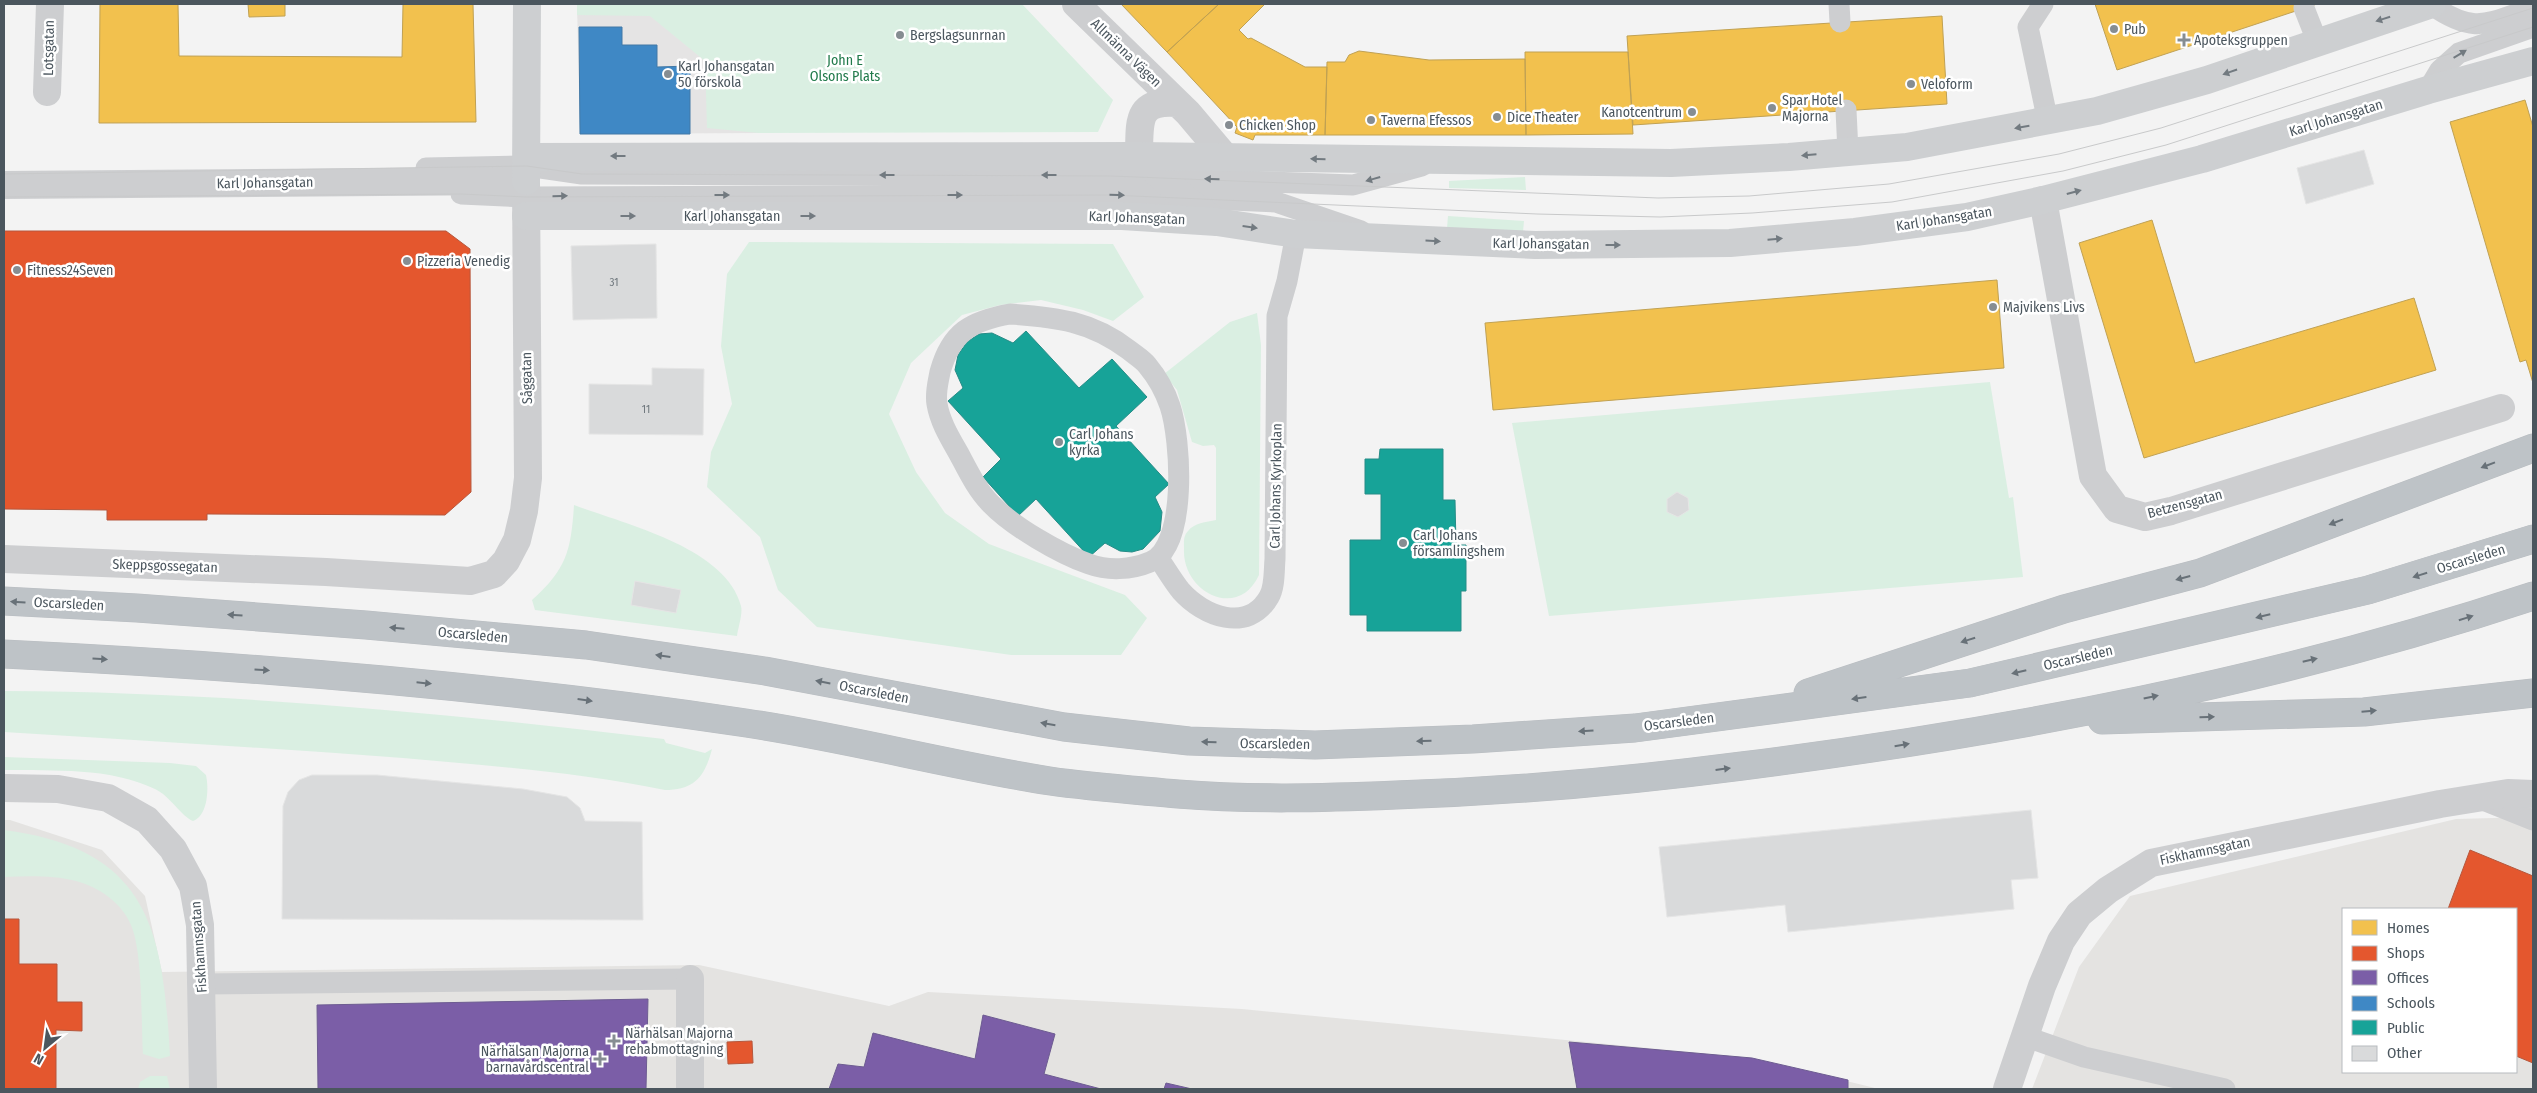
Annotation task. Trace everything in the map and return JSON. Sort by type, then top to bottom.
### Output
[{"type":"highway","points":[[1749,713],[1905,659],[2064,609],[2200,573],[2533,448]]},
{"type":"highway","name":"Oscarsleden","points":[[4,601],[256,617],[586,645],[764,671],[1064,727],[1189,742],[1315,745],[1473,739],[1635,728],[1970,683],[2368,590],[2533,539]]},
{"type":"highway","points":[[4,654],[363,677],[576,699],[755,724],[1052,781],[1182,794],[1296,799],[1474,793],[1633,780],[1868,750],[2035,722],[2370,646],[2533,596]]},
{"type":"highway","points":[[2035,722],[2364,712],[2533,693]]},
{"type":"street","name":"Lotsgatan","points":[[48,92],[50,4]]},
{"type":"street","name":"Såggatan","points":[[326,572],[470,581],[494,574],[506,561],[517,540],[524,512],[528,478],[527,4]]},
{"type":"street","name":"Allmänna Vägen","points":[[1076,4],[1177,103],[1226,158]]},
{"type":"street","name":"Karl Johansgatan","points":[[4,185],[526,183],[1139,156],[1671,163],[1848,152],[1907,147],[2048,122],[2097,111],[2207,80],[2317,41],[2431,4]]},
{"type":"street","name":"Karl Johansgatan","points":[[526,183],[1217,222],[1296,234],[1384,239],[1535,246],[1730,243],[1893,227],[1967,217],[2043,200],[2202,159],[2533,60]]},
{"type":"street","name":"Allmänna Vägen","points":[[1139,156],[1140,129],[1143,113],[1153,104],[1177,103]]},
{"type":"street","points":[[1139,156],[1184,198],[1217,222]]},
{"type":"street","name":"Betzensgatan","points":[[2043,200],[2094,476],[2117,509],[2145,517],[2171,511],[2501,408]]},
{"type":"street","name":"Skeppsgossegatan","points":[[4,559],[326,572]]},
{"type":"street","name":"Fiskhamnsgatan","points":[[4,788],[58,789],[108,798],[147,820],[173,849],[193,886],[200,925],[203,1089]]},
{"type":"street","name":"Fiskhamnsgatan","points":[[2007,1089],[2024,1036],[2061,942],[2079,914],[2108,890],[2151,863],[2270,837],[2478,798],[2508,793],[2533,794]]},
{"type":"street","points":[[690,979],[690,1089]]},
{"type":"lane","points":[[2043,4],[2028,27],[2048,122]]},
{"type":"lane","points":[[2431,4],[2452,19],[2482,25],[2533,8]]},
{"type":"lane","points":[[2304,8],[2317,41]]},
{"type":"lane","points":[[2428,90],[2440,70],[2459,53],[2533,27]]},
{"type":"lane","points":[[1846,110],[1848,152]]},
{"type":"lane","points":[[4,197],[461,194],[582,174],[1164,178],[1353,185],[1437,161]]},
{"type":"lane","points":[[4,174],[1111,195],[1276,202],[1384,239]]},
{"type":"lane","name":"Carl Johans Kyrkoplan","points":[[1158,559],[1181,591],[1216,616],[1231,619],[1245,616],[1260,608],[1270,596],[1275,558],[1277,316],[1287,281],[1296,234]]},
{"type":"lane","points":[[1010,314],[1045,316],[1091,327],[1112,336],[1146,364],[1165,394],[1170,407],[1177,440],[1178,490],[1176,515],[1169,542],[1158,559],[1139,567],[1123,569],[1089,564],[1042,541],[991,504],[969,474],[943,425],[937,404],[936,387],[943,361],[948,349],[959,334],[988,318],[1010,314]]},
{"type":"lane","points":[[2478,798],[2533,820]]},
{"type":"lane","points":[[202,984],[690,979]]},
{"type":"lane","points":[[2024,1036],[2084,1057],[2225,1089]]},
{"type":"shaded area","name":"Karl Johansgatan 50 förskola","points":[[577,4],[755,4],[759,133],[580,134]]},
{"type":"shaded area","points":[[2533,817],[2533,1089],[2032,1089],[2079,967],[2130,896],[2456,819]]},
{"type":"shaded area","points":[[4,820],[10,820],[102,850],[145,896],[162,972],[699,965],[889,1006],[928,992],[1242,1009],[1752,1058],[1879,1089],[4,1089]]},
{"type":"green space","name":"John E Olsons Plats","points":[[577,4],[1022,4],[1113,100],[1098,132],[759,133],[707,128],[705,61],[650,16],[577,15]]},
{"type":"green space","points":[[1525,177],[1526,190],[1449,188],[1449,181]]},
{"type":"green space","points":[[1448,216],[1524,221],[1523,232],[1447,228]]},
{"type":"green space","points":[[749,242],[1113,244],[1144,297],[1113,321],[1083,310],[1041,300],[1000,305],[962,315],[911,363],[889,414],[916,472],[945,513],[989,544],[1125,595],[1147,618],[1121,655],[1011,655],[817,627],[778,590],[760,537],[707,487],[711,452],[732,404],[721,346],[727,274]]},
{"type":"green space","points":[[1257,313],[1261,345],[1259,575],[1250,589],[1238,596],[1226,598],[1213,595],[1201,588],[1192,578],[1186,564],[1184,549],[1186,533],[1191,528],[1200,523],[1216,520],[1216,448],[1214,445],[1203,446],[1192,442],[1177,390],[1164,374],[1230,322]]},
{"type":"green space","points":[[1990,382],[2009,498],[2013,497],[2023,577],[1549,616],[1512,423]]},
{"type":"green space","points":[[574,505],[671,540],[695,553],[716,568],[732,586],[741,606],[737,636],[535,610],[532,600],[553,578],[565,558],[569,547]]},
{"type":"green space","points":[[4,691],[169,695],[334,706],[664,739],[666,743],[705,753],[712,749],[706,767],[697,780],[684,787],[665,790],[568,774],[403,758],[4,732]]},
{"type":"green space","points":[[4,757],[170,763],[196,766],[206,775],[206,801],[202,814],[193,821],[160,792],[137,782],[119,777],[81,772],[4,770]]},
{"type":"green space","points":[[4,830],[52,840],[90,855],[118,876],[139,903],[153,934],[162,970],[170,1056],[159,1059],[143,1054],[138,952],[131,925],[122,910],[109,897],[93,887],[76,881],[31,876],[4,877]]},
{"type":"green space","points":[[150,1076],[167,1076],[170,1089],[138,1089],[140,1082]]},
{"type":"building: Homes","points":[[100,4],[178,4],[179,56],[402,57],[403,4],[473,4],[476,122],[99,123]]},
{"type":"building: Homes","points":[[248,4],[285,4],[285,16],[249,17]]},
{"type":"building: Homes","points":[[1121,4],[1219,4],[1167,52]]},
{"type":"building: Homes","points":[[1219,4],[1265,4],[1239,30],[1248,39],[1251,38],[1305,67],[1327,67],[1325,135],[1255,135],[1253,140],[1235,133],[1237,127],[1167,52]]},
{"type":"building: Homes","points":[[2095,4],[2317,4],[2117,70]]},
{"type":"building: Homes","points":[[1942,16],[1947,104],[1633,125],[1627,36]]},
{"type":"building: Homes","points":[[1359,51],[1429,60],[1525,59],[1526,135],[1325,135],[1327,62],[1345,62],[1349,55]]},
{"type":"building: Homes","points":[[1525,52],[1628,52],[1633,134],[1526,135]]},
{"type":"building: Homes","points":[[2525,100],[2533,127],[2533,383],[2526,360],[2520,362],[2450,122]]},
{"type":"building: Homes","points":[[2152,220],[2195,363],[2414,298],[2436,370],[2144,458],[2079,243]]},
{"type":"building: Homes","points":[[1997,280],[2004,368],[1493,410],[1485,323]]},
{"type":"building: Shops","points":[[4,231],[446,231],[470,249],[471,492],[445,515],[207,514],[207,520],[107,520],[107,510],[4,509]]},
{"type":"building: Shops","points":[[2470,850],[2533,876],[2533,1063],[2517,1056],[2517,908],[2448,908]]},
{"type":"building: Shops","points":[[4,919],[19,919],[19,964],[57,964],[57,1002],[82,1002],[82,1031],[56,1030],[56,1089],[4,1089]]},
{"type":"building: Shops","points":[[752,1041],[753,1063],[728,1064],[727,1042]]},
{"type":"building: Offices","points":[[648,999],[646,1089],[318,1089],[317,1005]]},
{"type":"building: Offices","points":[[983,1015],[1055,1034],[1044,1074],[1101,1089],[829,1089],[838,1064],[864,1067],[873,1033],[975,1059]]},
{"type":"building: Offices","points":[[1569,1042],[1752,1058],[1848,1080],[1848,1089],[1577,1089]]},
{"type":"building: Offices","points":[[1166,1083],[1192,1089],[1164,1089]]},
{"type":"building: Schools","points":[[579,27],[622,27],[622,45],[657,45],[657,67],[690,66],[690,134],[580,134]]},
{"type":"building: Public","name":"Carl Johans kyrka","points":[[1026,331],[1079,388],[1112,359],[1147,397],[1116,426],[1169,484],[1155,497],[1162,512],[1160,531],[1143,549],[1132,552],[1120,551],[1105,543],[1089,557],[1036,499],[1018,516],[983,477],[1001,459],[948,401],[963,388],[955,370],[958,355],[967,342],[979,334],[992,333],[1013,343]]},
{"type":"building: Public","name":"Carl Johans församlingshem","points":[[1380,449],[1443,449],[1443,500],[1455,500],[1456,545],[1466,545],[1466,591],[1461,591],[1461,631],[1367,631],[1367,615],[1350,615],[1350,540],[1381,540],[1381,494],[1365,494],[1365,459],[1379,459]]},
{"type":"building: Other","points":[[2364,150],[2374,184],[2306,204],[2297,168]]},
{"type":"building: Other","points":[[656,244],[657,318],[573,320],[571,246]]},
{"type":"building: Other","points":[[652,368],[704,369],[703,435],[589,434],[589,384],[652,385]]},
{"type":"building: Other","points":[[1677,492],[1688,498],[1689,510],[1678,517],[1667,512],[1667,499]]},
{"type":"building: Other","points":[[635,581],[681,590],[676,613],[631,605]]},
{"type":"building: Other","points":[[312,775],[377,775],[523,789],[567,797],[580,808],[585,821],[642,822],[643,920],[282,919],[283,806],[288,792],[299,780]]},
{"type":"building: Other","points":[[2031,810],[2038,878],[2011,880],[2014,909],[1788,932],[1785,905],[1667,917],[1659,847]]},
{"type":"tram line","points":[[4,174],[527,166],[582,174],[1111,176],[1658,198],[1749,196],[1889,184],[2059,154],[2161,128],[2533,8]]},
{"type":"tram line","points":[[4,197],[461,194],[526,197],[1111,195],[1537,214],[1660,217],[1752,213],[1892,202],[2063,171],[2166,145],[2533,27]]},
{"type":"place","name":"Pub","points":[[2114,29]]},
{"type":"place","name":"Bergslagsunrnan","points":[[900,35]]},
{"type":"place","name":"Apoteksgruppen","points":[[2184,40]]},
{"type":"place","name":"Karl Johansgatan 50 förskola","points":[[668,74]]},
{"type":"place","name":"Veloform","points":[[1911,84]]},
{"type":"place","name":"Spar Hotel Majorna","points":[[1772,108]]},
{"type":"place","name":"Kanotcentrum","points":[[1692,112]]},
{"type":"place","name":"Dice Theater","points":[[1497,117]]},
{"type":"place","name":"Taverna Efessos","points":[[1371,120]]},
{"type":"place","name":"Chicken Shop","points":[[1229,125]]},
{"type":"place","name":"Pizzeria Venedig","points":[[407,261]]},
{"type":"place","name":"Fitness24Seven","points":[[17,270]]},
{"type":"place","name":"Majvikens Livs","points":[[1993,307]]},
{"type":"place","name":"Carl Johans kyrka","points":[[1059,442]]},
{"type":"place","name":"Carl Johans församlingshem","points":[[1403,543]]},
{"type":"place","name":"Närhälsan Majorna rehabmottagning","points":[[614,1041]]},
{"type":"place","name":"Närhälsan Majorna barnavårdscentral","points":[[600,1059]]}]
